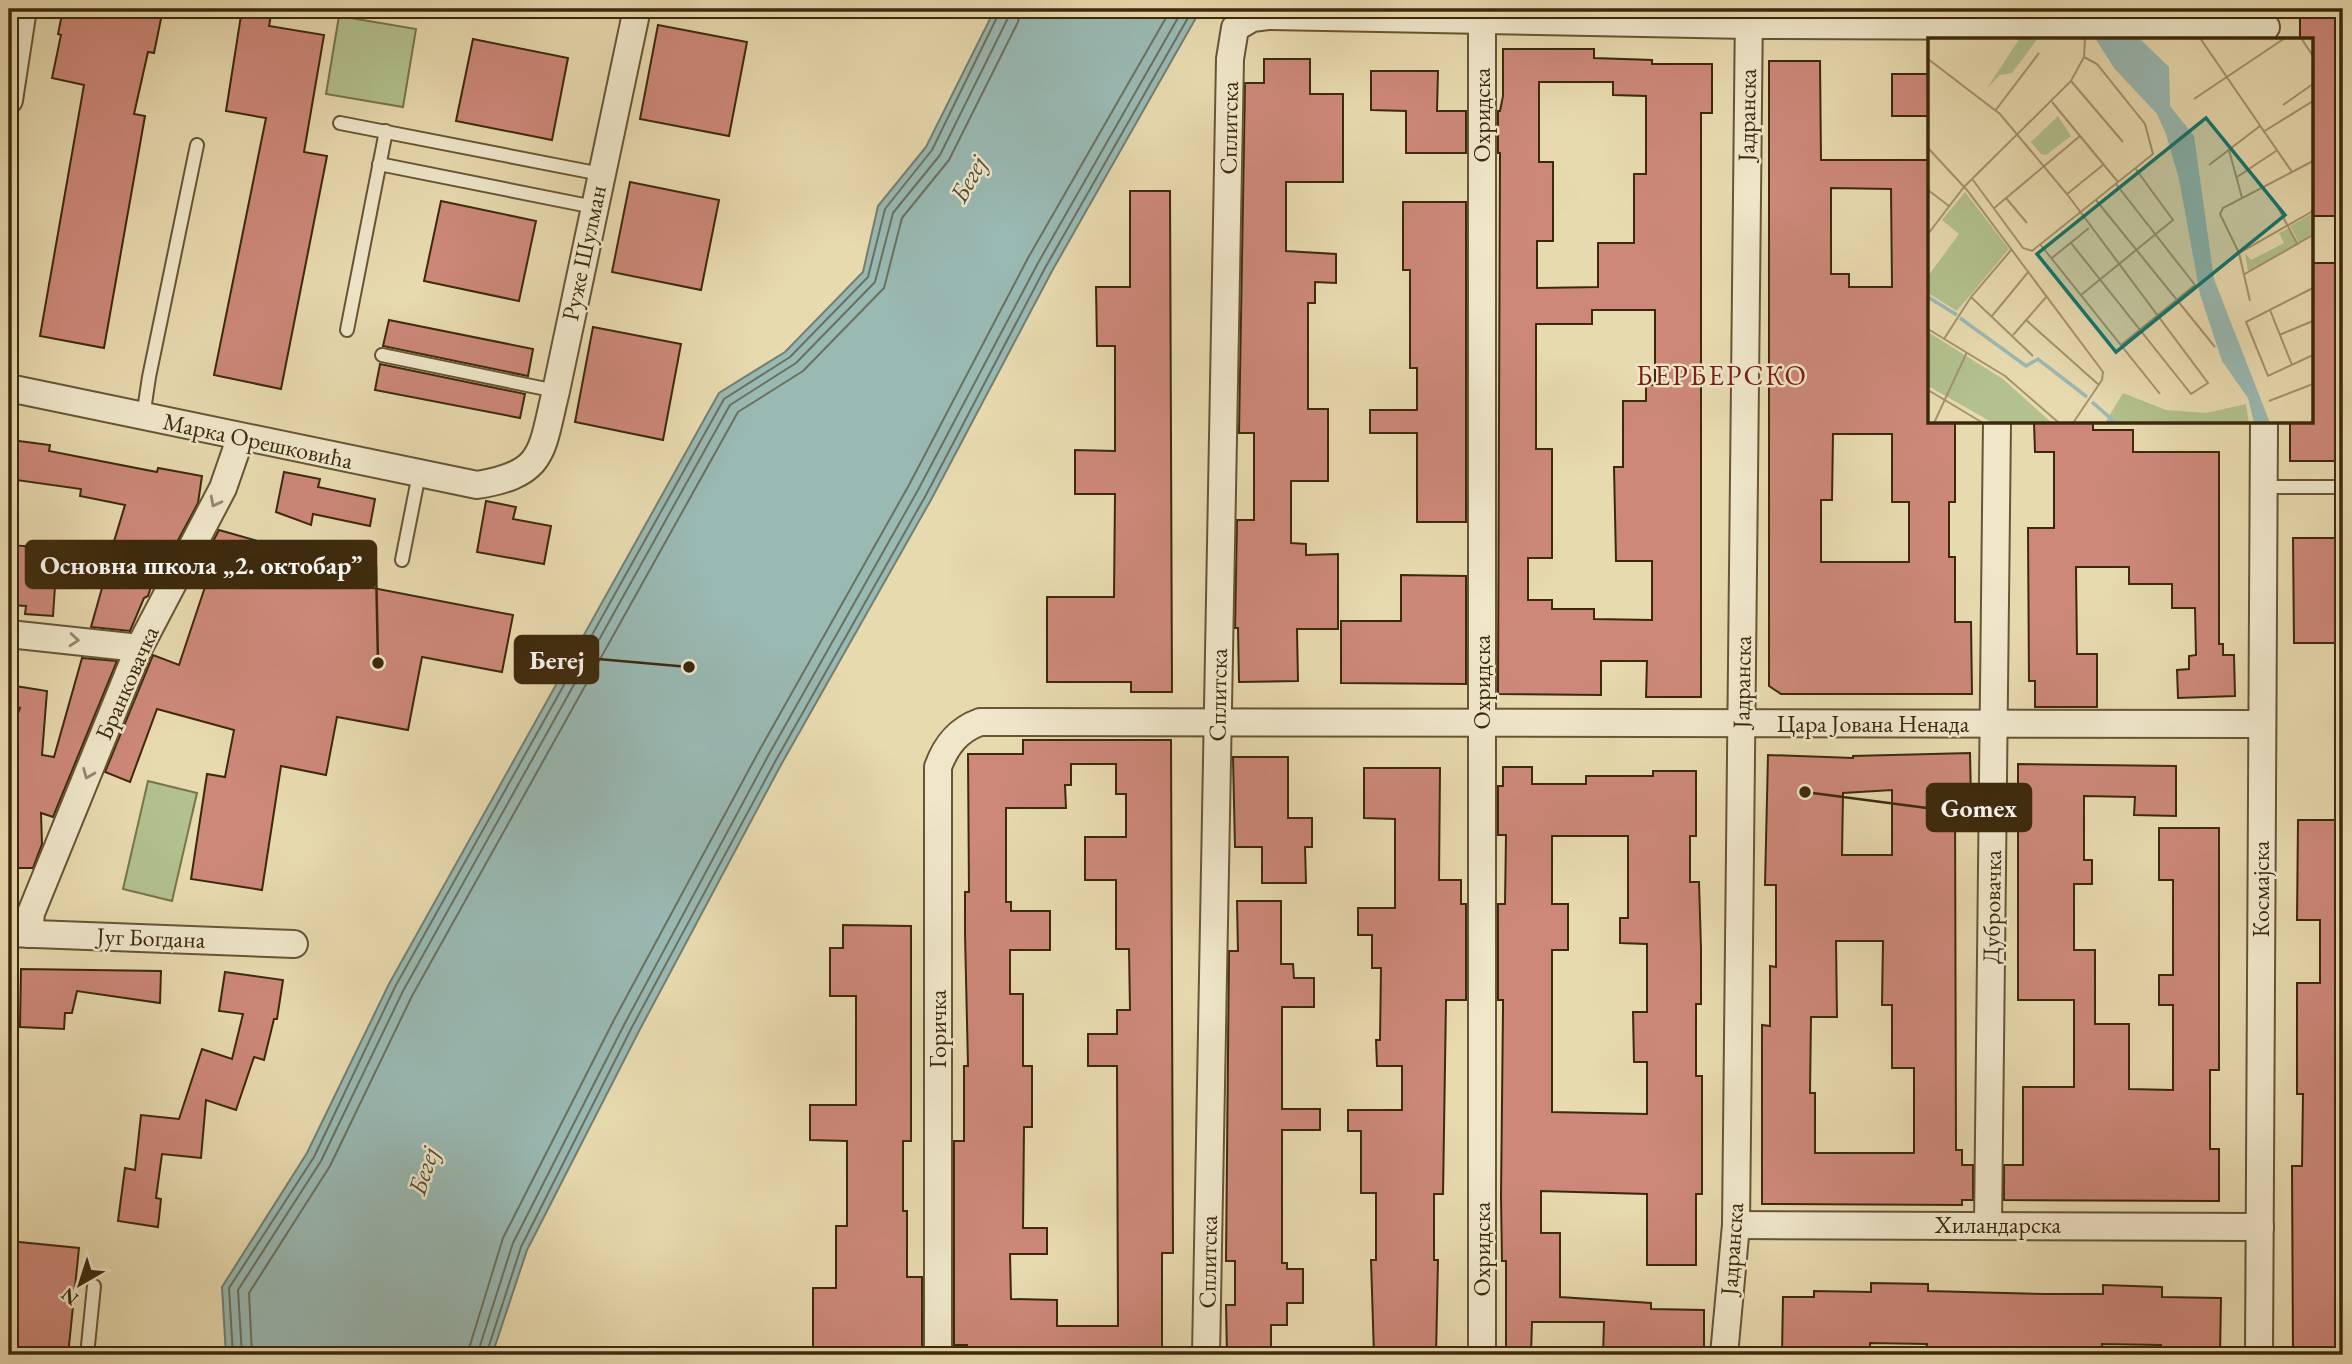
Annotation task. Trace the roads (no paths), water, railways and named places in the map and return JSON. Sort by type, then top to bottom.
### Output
[{"type":"street","points":[[9,100],[23,9]]},
{"type":"street","name":"Руже Шулман","points":[[507,480],[527,470],[541,453],[637,9]]},
{"type":"street","points":[[1482,14],[1749,17],[2002,25],[2266,25]]},
{"type":"street","name":"Сплитска","points":[[1206,1355],[1231,35],[1241,22],[1268,16],[1482,14]]},
{"type":"street","name":"Охридска","points":[[1482,14],[1482,1355]]},
{"type":"street","name":"Јадранска","points":[[1724,1355],[1736,1225],[1749,17]]},
{"type":"street","name":"Марка Орешковића","points":[[9,388],[240,439],[477,485],[507,480]]},
{"type":"street","name":"Дубровачка","points":[[1988,1225],[1997,424]]},
{"type":"street","name":"Космајска","points":[[2259,1355],[2264,424]]},
{"type":"street","name":"Бранковачка","points":[[19,933],[31,913],[139,648],[223,488],[240,439]]},
{"type":"street","points":[[9,634],[139,648]]},
{"type":"street","name":"Цара Јована Ненада","points":[[981,722],[2262,724]]},
{"type":"street","name":"Горичка","points":[[938,1355],[938,767],[943,753],[960,732],[981,722]]},
{"type":"street","name":"Југ Богдана","points":[[19,933],[294,944]]},
{"type":"street","name":"Хиландарска","points":[[1736,1225],[2260,1227]]},
{"type":"lane","points":[[340,123],[601,174]]},
{"type":"lane","points":[[347,330],[386,131]]},
{"type":"lane","points":[[144,417],[149,377],[197,145]]},
{"type":"lane","points":[[379,164],[594,207]]},
{"type":"lane","points":[[382,355],[556,391]]},
{"type":"lane","points":[[402,561],[419,474]]},
{"type":"lane","points":[[2264,487],[2343,487]]},
{"type":"lane","points":[[87,1355],[94,1286]]},
{"type":"water","points":[[995,9],[1201,9],[1052,271],[932,498],[782,763],[639,1031],[527,1250],[492,1355],[226,1355],[222,1287],[307,1153],[389,984],[719,393],[785,352],[863,272],[878,206],[926,147]]},
{"type":"place","name":"Основна школа „2. октобар”","points":[[378,663]]},
{"type":"place","name":"Бегеј","points":[[689,667]]},
{"type":"place","name":"Gomex","points":[[1805,792]]},
{"type":"district","name":"БЕРБЕРСКО","points":[[1722,375]]}]
